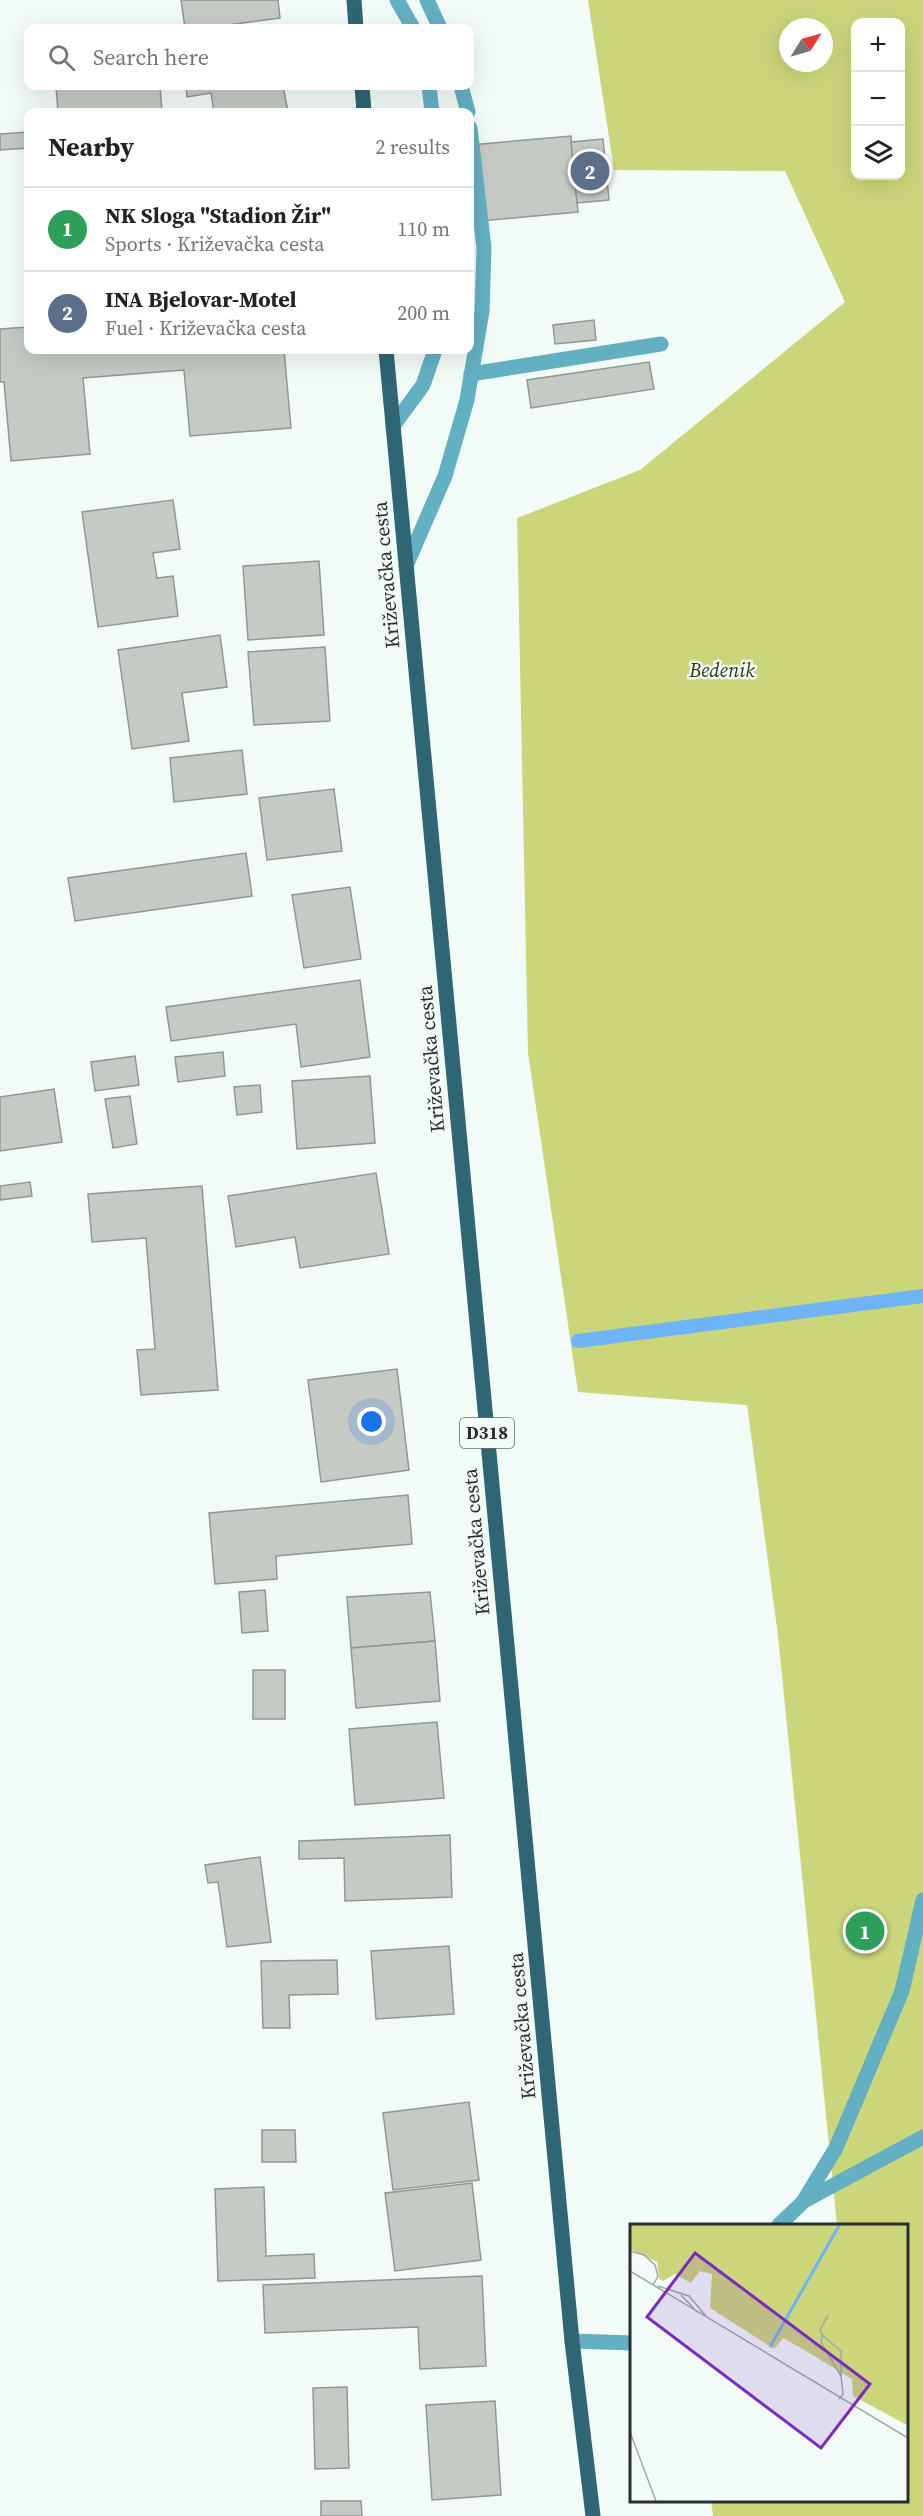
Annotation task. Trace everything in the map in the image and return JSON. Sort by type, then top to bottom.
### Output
[{"type":"main road","points":[[354,0],[357,24]]},
{"type":"main road","points":[[362,90],[364,108]]},
{"type":"main road","name":"Križevačka cesta","points":[[386,354],[572,2341],[593,2516]]},
{"type":"lane","points":[[397,0],[410,24]]},
{"type":"lane","points":[[427,0],[438,24]]},
{"type":"lane","points":[[429,90],[432,108]]},
{"type":"lane","points":[[462,90],[467,108]]},
{"type":"lane","points":[[406,566],[444,476],[467,400],[482,311],[483,248],[474,165]]},
{"type":"lane","points":[[471,374],[661,344]]},
{"type":"lane","points":[[393,426],[423,386],[434,354]]},
{"type":"lane","points":[[780,2224],[803,2202],[836,2148],[902,1992],[923,1900]]},
{"type":"lane","points":[[803,2202],[923,2137]]},
{"type":"lane","points":[[572,2341],[630,2343]]},
{"type":"green space","name":"Bedenik","points":[[588,0],[923,0],[923,2516],[713,2516],[711,2501],[908,2501],[908,2224],[837,2224],[778,1636],[747,1405],[578,1392],[528,1053],[517,518],[640,470],[845,302],[785,171],[614,170]]},
{"type":"building","points":[[181,0],[278,0],[280,18],[234,24],[184,24]]},
{"type":"building","points":[[56,90],[160,90],[162,108],[58,108]]},
{"type":"building","points":[[186,90],[284,90],[287,108],[213,108],[211,93],[187,97]]},
{"type":"building","points":[[24,132],[24,148],[0,150],[0,134]]},
{"type":"building","points":[[571,136],[578,212],[474,222],[474,145]]},
{"type":"building","points":[[603,139],[609,200],[577,203],[571,142]]},
{"type":"building","points":[[594,320],[596,340],[555,344],[553,325]]},
{"type":"building","points":[[24,327],[24,354],[284,354],[291,428],[190,436],[184,370],[83,378],[90,454],[11,461],[4,382],[0,382],[0,329]]},
{"type":"building","points":[[649,362],[654,389],[531,408],[527,380]]},
{"type":"building","points":[[173,500],[180,549],[153,553],[157,578],[173,576],[178,616],[98,627],[82,512]]},
{"type":"building","points":[[319,561],[324,635],[248,640],[243,566]]},
{"type":"building","points":[[220,635],[227,687],[182,693],[189,741],[132,749],[118,650]]},
{"type":"building","points":[[325,647],[330,721],[254,725],[248,652]]},
{"type":"building","points":[[242,750],[247,794],[174,802],[170,758]]},
{"type":"building","points":[[334,789],[342,851],[267,860],[259,798]]},
{"type":"building","points":[[246,853],[252,896],[75,921],[68,878]]},
{"type":"building","points":[[350,887],[361,959],[304,968],[292,895]]},
{"type":"building","points":[[360,980],[370,1057],[301,1067],[296,1024],[171,1041],[166,1007]]},
{"type":"building","points":[[223,1052],[225,1076],[178,1082],[175,1057]]},
{"type":"building","points":[[135,1056],[139,1085],[95,1091],[91,1062]]},
{"type":"building","points":[[370,1076],[375,1143],[297,1149],[292,1081]]},
{"type":"building","points":[[260,1085],[262,1112],[237,1115],[234,1087]]},
{"type":"building","points":[[54,1089],[62,1142],[0,1151],[0,1097]]},
{"type":"building","points":[[130,1096],[137,1144],[113,1148],[105,1099]]},
{"type":"building","points":[[376,1173],[389,1254],[300,1268],[295,1237],[236,1247],[228,1196]]},
{"type":"building","points":[[30,1182],[32,1196],[0,1200],[0,1186]]},
{"type":"building","points":[[202,1186],[218,1390],[141,1395],[137,1350],[155,1349],[146,1238],[92,1242],[88,1194]]},
{"type":"building","points":[[397,1369],[409,1470],[321,1482],[308,1380]]},
{"type":"building","points":[[408,1495],[412,1544],[276,1556],[277,1579],[215,1584],[209,1513]]},
{"type":"building","points":[[265,1590],[268,1631],[242,1633],[239,1592]]},
{"type":"building","points":[[430,1592],[435,1641],[351,1648],[347,1597]]},
{"type":"building","points":[[435,1641],[440,1701],[356,1708],[351,1648]]},
{"type":"building","points":[[253,1670],[285,1670],[285,1719],[253,1719]]},
{"type":"building","points":[[437,1722],[444,1798],[355,1805],[349,1729]]},
{"type":"building","points":[[450,1835],[452,1897],[345,1901],[344,1858],[299,1859],[299,1841]]},
{"type":"building","points":[[260,1857],[271,1942],[227,1947],[218,1882],[208,1883],[205,1865]]},
{"type":"building","points":[[449,1946],[454,2014],[376,2019],[371,1951]]},
{"type":"building","points":[[337,1960],[338,1994],[289,1995],[290,2028],[263,2028],[261,1961]]},
{"type":"building","points":[[469,2102],[479,2180],[393,2190],[383,2113]]},
{"type":"building","points":[[262,2130],[295,2130],[296,2162],[262,2162]]},
{"type":"building","points":[[472,2183],[481,2260],[395,2271],[385,2193]]},
{"type":"building","points":[[264,2187],[266,2256],[314,2254],[315,2278],[218,2281],[215,2189]]},
{"type":"building","points":[[482,2276],[486,2366],[420,2369],[418,2327],[265,2333],[263,2285]]},
{"type":"building","points":[[347,2387],[349,2468],[315,2469],[313,2388]]},
{"type":"building","points":[[495,2401],[501,2495],[432,2500],[426,2405]]},
{"type":"building","points":[[321,2501],[361,2501],[362,2516],[321,2516]]},
{"type":"waterway","points":[[578,1341],[923,1296]]},
{"type":"place","name":"INA Bjelovar-Motel","points":[[590,171]]},
{"type":"place","name":"NK Sloga \"Stadion Žir\"","points":[[865,1931]]}]
